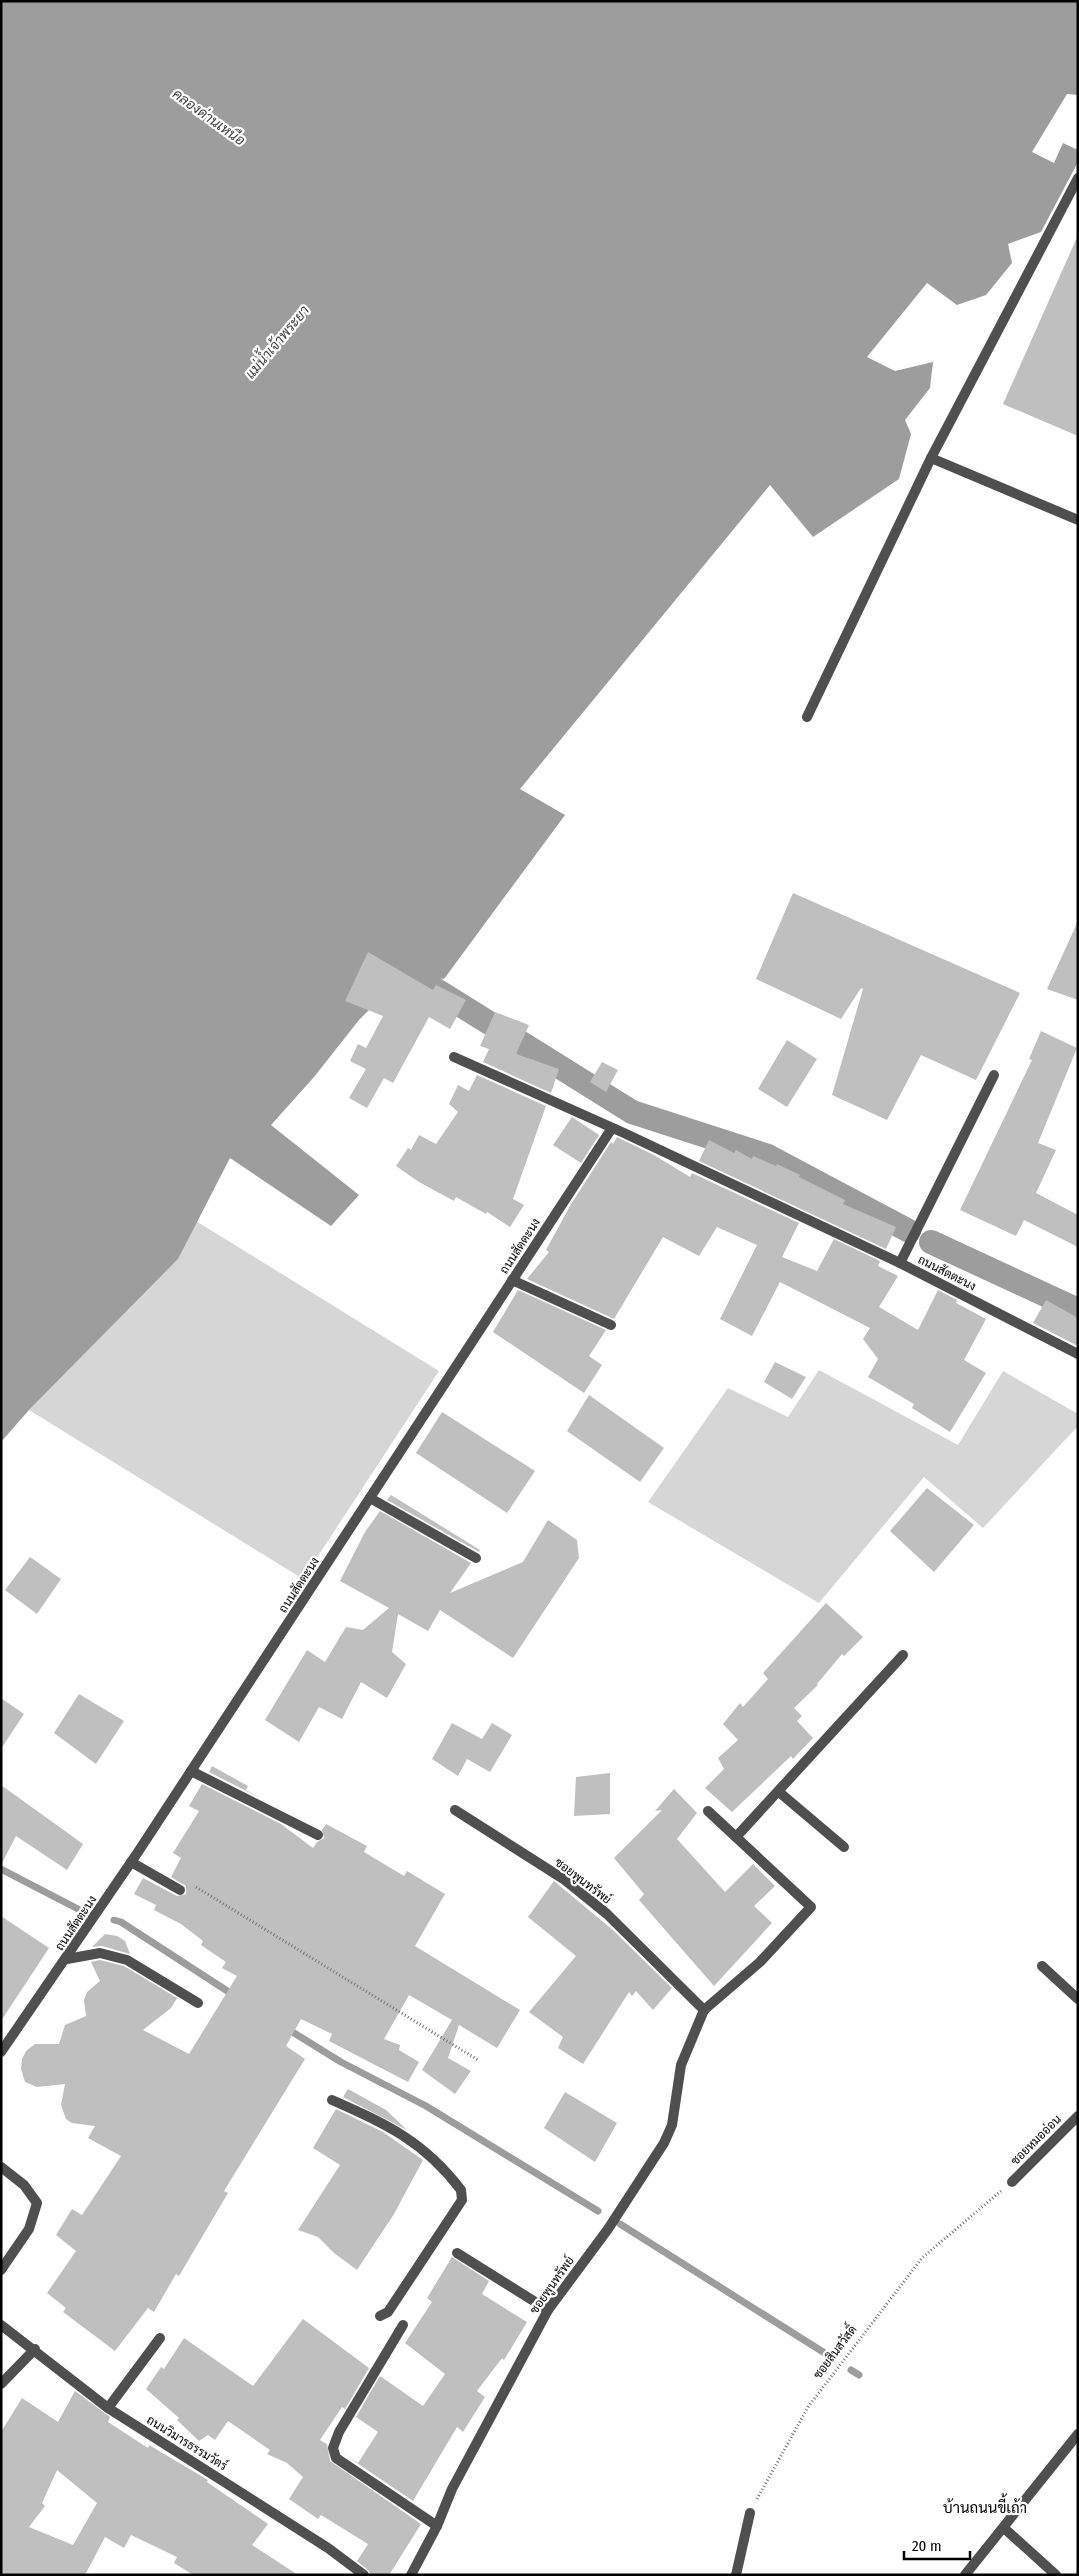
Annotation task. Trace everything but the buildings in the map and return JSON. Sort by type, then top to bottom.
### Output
[{"type":"street","points":[[807,717],[931,458],[1078,178]]},
{"type":"street","points":[[931,458],[1078,520]]},
{"type":"street","name":"ถนนสัตตะนง","points":[[454,1058],[612,1128],[900,1263],[1078,1354]]},
{"type":"street","points":[[900,1263],[994,1075]]},
{"type":"street","name":"ถนนสัตตะนง","points":[[1,2052],[67,1959],[612,1128]]},
{"type":"street","points":[[512,1280],[611,1325]]},
{"type":"street","points":[[370,1498],[476,1558]]},
{"type":"street","points":[[736,1837],[903,1655]]},
{"type":"street","points":[[191,1771],[318,1835]]},
{"type":"street","points":[[778,1792],[844,1848]]},
{"type":"street","name":"ซอยพูนทรัพย์","points":[[455,1810],[565,1880],[607,1914],[704,2010]]},
{"type":"street","name":"ซอยพูนทรัพย์","points":[[410,2575],[437,2526],[452,2489],[548,2310],[608,2229],[664,2143],[672,2125],[681,2065],[704,2010],[760,1962],[811,1907],[708,1811]]},
{"type":"street","points":[[131,1862],[180,1890]]},
{"type":"street","points":[[67,1959],[100,1953],[127,1960],[198,2003]]},
{"type":"street","points":[[1042,1966],[1078,1999]]},
{"type":"street","points":[[332,2100],[388,2125],[417,2144],[461,2190],[462,2200],[388,2312],[380,2316]]},
{"type":"street","name":"ซอยหมออ่อน","points":[[1012,2182],[1078,2116]]},
{"type":"street","points":[[1,2167],[24,2185],[37,2203],[29,2229],[1,2270]]},
{"type":"street","points":[[457,2253],[548,2310]]},
{"type":"street","name":"ถนนวิมารธรรมวัตร์","points":[[1,2325],[35,2349],[108,2408],[328,2548],[364,2575]]},
{"type":"street","points":[[403,2325],[339,2432],[333,2448],[336,2458],[437,2526]]},
{"type":"street","points":[[108,2408],[160,2338]]},
{"type":"street","points":[[1,2384],[35,2349]]},
{"type":"street","points":[[965,2575],[1078,2434]]},
{"type":"street","points":[[736,2575],[750,2513]]},
{"type":"street","points":[[1004,2528],[1056,2575]]},
{"type":"path","points":[[189,1883],[478,2060]]},
{"type":"path","name":"ซอยสินสวัสดิ์","points":[[750,2513],[808,2407],[922,2258],[1012,2182]]},
{"type":"shaded area","points":[[196,1221],[439,1371],[303,1579],[29,1410],[178,1259]]},
{"type":"shaded area","points":[[819,1370],[958,1445],[1003,1371],[1078,1414],[1078,1426],[983,1528],[924,1477],[819,1603],[648,1502],[728,1388],[788,1417]]},
{"type":"water","points":[[1,1],[1078,1],[1078,95],[1067,94],[1032,152],[1054,163],[1063,143],[1078,150],[1078,162],[1041,232],[1008,244],[1012,263],[986,295],[957,305],[927,283],[867,357],[895,371],[933,362],[930,388],[905,420],[911,434],[899,479],[813,537],[770,485],[520,789],[565,815],[444,979],[405,974],[359,1020],[314,1077],[271,1125],[359,1195],[331,1226],[230,1158],[178,1259],[29,1410],[1,1442]]},
{"type":"waterway","points":[[388,955],[409,973],[632,1112],[768,1156],[909,1231]]},
{"type":"waterway","points":[[931,1242],[1078,1310]]},
{"type":"waterway","points":[[1,1869],[78,1909]]},
{"type":"waterway","points":[[114,1920],[121,1922],[235,1996]]},
{"type":"waterway","points":[[286,2028],[341,2062],[426,2106],[598,2211]]},
{"type":"waterway","points":[[620,2224],[831,2357]]},
{"type":"waterway","points":[[851,2370],[859,2375]]},
{"type":"district","name":"บ้านถนนขี้เถ้า","points":[[985,2508]]},
{"type":"water label","name":"คลองด่านเหนือ","points":[[209,117]]},
{"type":"water label","name":"แม่น้ำเจ้าพระยา","points":[[277,342]]}]
